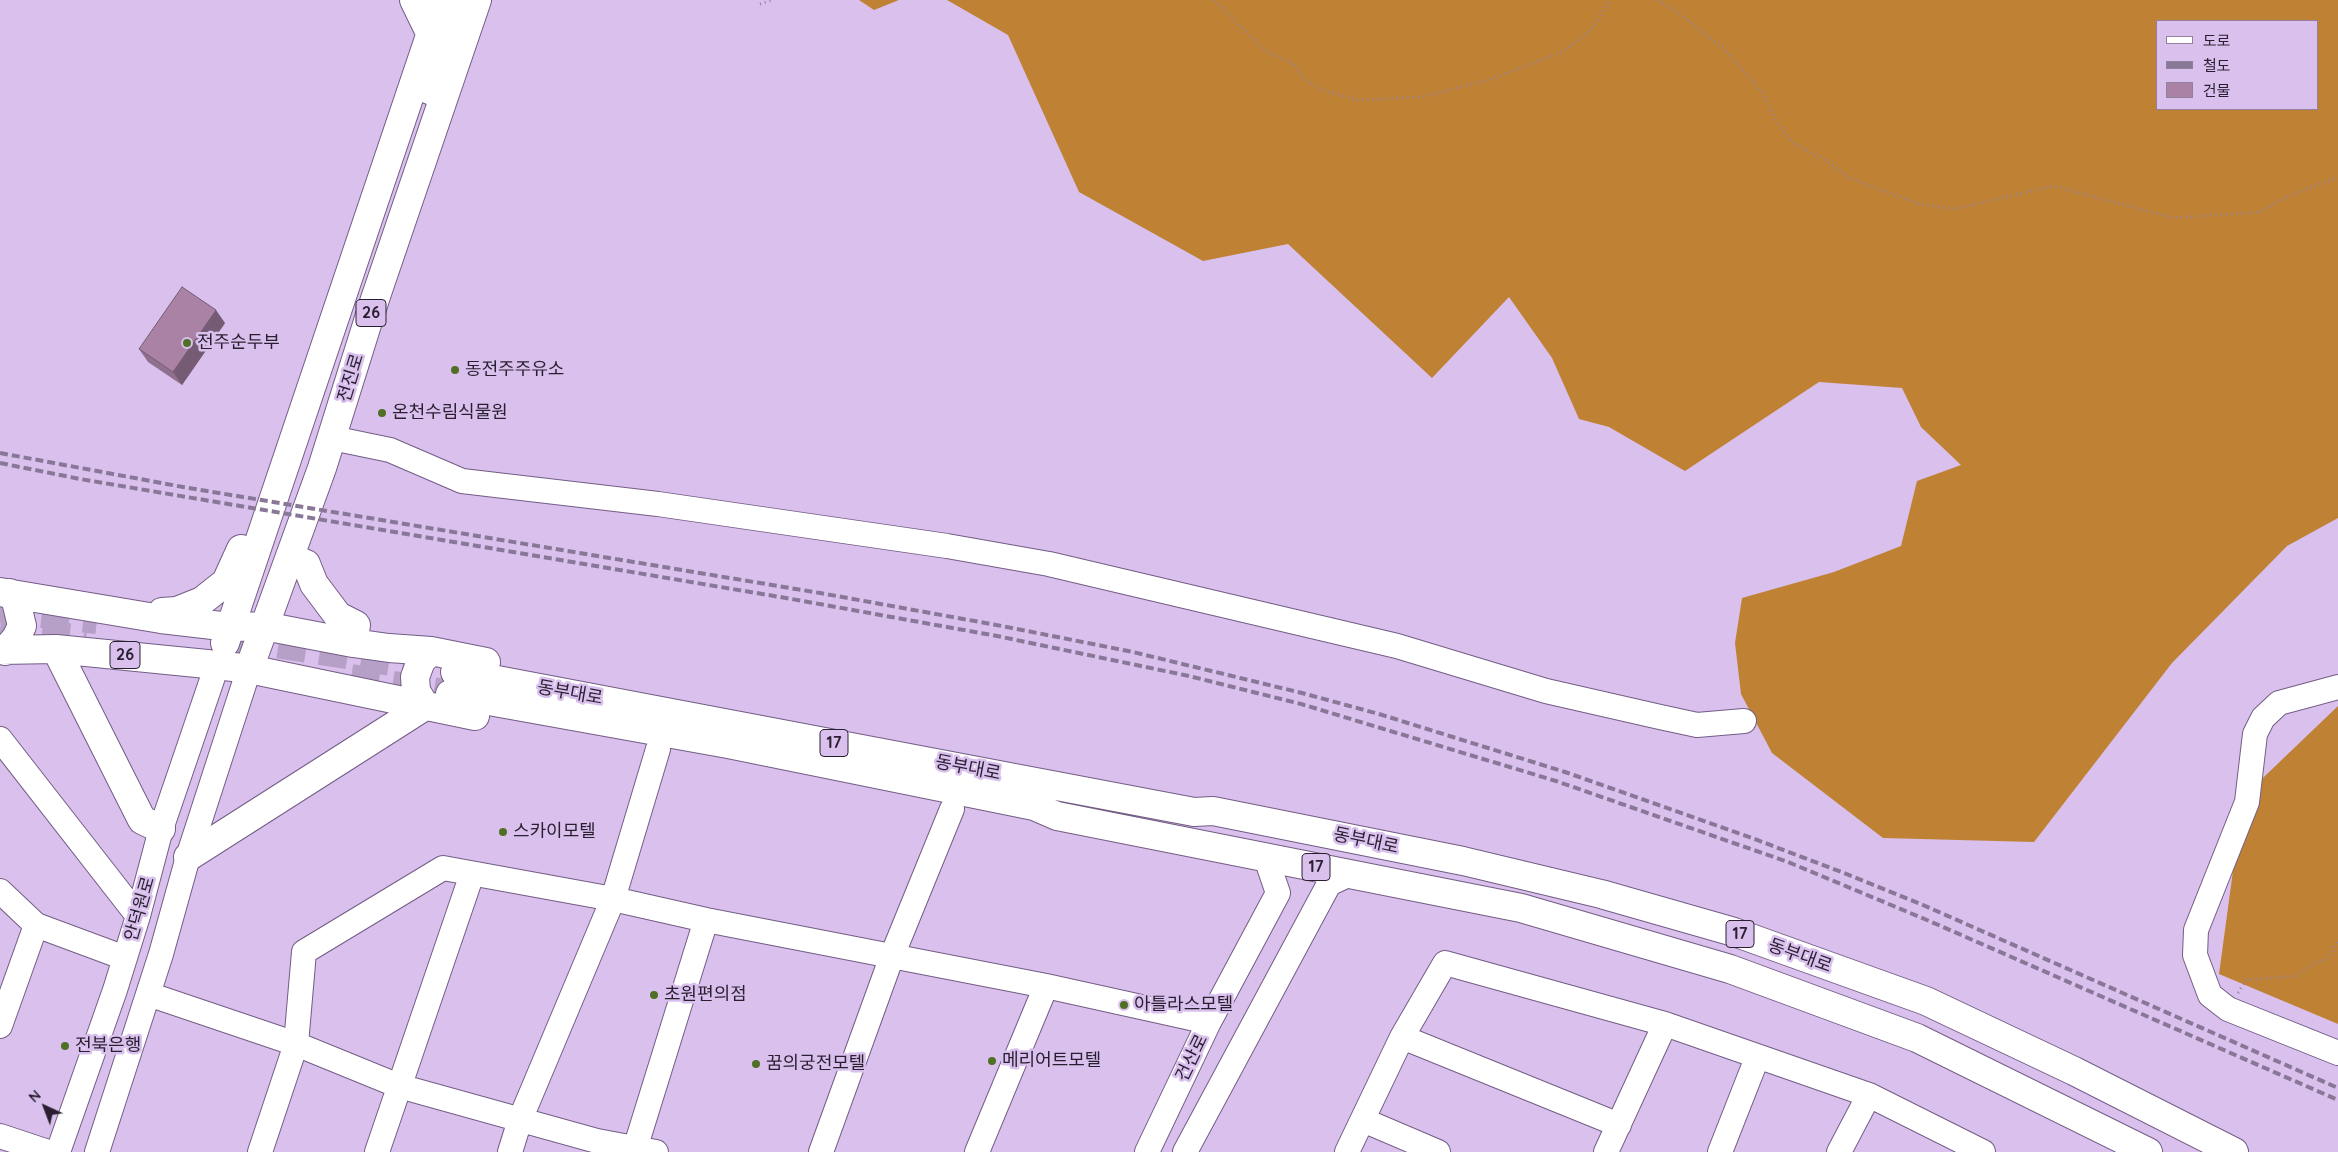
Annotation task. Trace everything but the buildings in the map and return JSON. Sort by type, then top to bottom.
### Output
[{"type":"main road","points":[[414,0],[430,33]]},
{"type":"main road","name":"전진로","points":[[217,664],[257,551],[442,0]]},
{"type":"main road","name":"전진로","points":[[249,669],[291,558],[332,438],[375,299],[477,0]]},
{"type":"main road","points":[[257,551],[239,549],[226,582],[202,601],[177,611],[162,612],[161,619],[230,627],[264,626],[353,643],[431,651],[1194,799],[1213,811]]},
{"type":"main road","points":[[291,558],[306,564],[314,584],[338,616],[356,625],[353,643]]},
{"type":"main road","points":[[3,650],[16,638],[22,626],[16,601],[5,592]]},
{"type":"main road","name":"26","points":[[5,592],[161,619]]},
{"type":"main road","points":[[56,649],[142,820],[161,829]]},
{"type":"main road","name":"26","points":[[3,650],[56,649],[217,664],[249,669]]},
{"type":"main road","points":[[188,857],[425,706],[416,691],[415,677],[421,661],[431,651]]},
{"type":"main road","name":"동부대로","points":[[249,669],[425,706],[658,749],[952,808],[1032,821],[1057,816]]},
{"type":"main road","name":"동부대로","points":[[2148,1152],[1917,1038],[1730,969],[1521,908],[1057,816],[1034,806],[728,744],[453,683],[1194,812],[1213,811],[1472,864],[1601,894],[1734,932],[1926,1001],[2074,1071],[2234,1152]]},
{"type":"street","points":[[443,98],[427,91],[456,6],[454,0]]},
{"type":"street","points":[[332,438],[390,450],[462,481],[658,504],[947,546],[1049,564],[1397,646],[1546,691],[1660,718],[1698,725],[1744,721]]},
{"type":"street","name":"안덕원로","points":[[58,1152],[126,958],[161,829],[217,664]]},
{"type":"street","name":"안덕원로","points":[[97,1152],[148,994],[188,857],[249,669]]},
{"type":"street","points":[[2338,687],[2279,703],[2263,718],[2255,734],[2247,802],[2196,930],[2196,955],[2210,995],[2228,1009],[2338,1053]]},
{"type":"street","points":[[0,739],[138,916]]},
{"type":"street","points":[[510,1152],[520,1120],[612,899],[658,749]]},
{"type":"street","points":[[821,1152],[892,956],[952,808]]},
{"type":"street","name":"건산로","points":[[1147,1152],[1209,1022],[1278,892],[1266,858]]},
{"type":"street","points":[[260,1152],[296,1044],[304,952],[443,868],[612,899],[706,920],[1046,986],[1209,1022]]},
{"type":"street","points":[[377,1152],[472,874]]},
{"type":"street","points":[[1186,1152],[1329,884],[1350,874]]},
{"type":"street","points":[[0,891],[36,925],[126,958]]},
{"type":"street","points":[[148,994],[296,1044],[399,1086],[520,1120],[642,1151],[706,920]]},
{"type":"street","points":[[0,1026],[36,925]]},
{"type":"street","points":[[1347,1152],[1402,1037],[1445,963],[1665,1024],[1757,1058],[1869,1095],[1983,1152]]},
{"type":"street","points":[[977,1152],[1046,986]]},
{"type":"street","points":[[1606,1152],[1665,1024]]},
{"type":"street","points":[[1402,1037],[1619,1125]]},
{"type":"street","points":[[1720,1152],[1757,1058]]},
{"type":"street","points":[[1839,1152],[1869,1095]]},
{"type":"street","points":[[1363,1120],[1438,1152]]},
{"type":"street","points":[[0,1136],[48,1152]]},
{"type":"path","points":[[760,4],[772,0]]},
{"type":"path","points":[[1214,0],[1265,51],[1294,64],[1304,79],[1322,90],[1357,100],[1422,97],[1488,80],[1560,53],[1592,29],[1610,0]]},
{"type":"path","points":[[1658,0],[1679,13],[1723,48],[1763,93],[1776,120],[1793,143],[1827,161],[1849,178],[1918,204],[1954,209],[2053,186],[2174,218],[2260,212],[2288,196],[2338,177]]},
{"type":"path","points":[[2210,995],[2226,999],[2238,992],[2246,980],[2296,976],[2314,963],[2327,958],[2338,942]]},
{"type":"shaded area","points":[[859,0],[899,0],[874,10]]},
{"type":"shaded area","points":[[947,0],[2338,0],[2338,518],[2287,546],[2172,663],[2034,842],[1883,838],[1772,753],[1741,694],[1735,643],[1742,598],[1834,572],[1901,546],[1917,481],[1961,465],[1921,427],[1902,388],[1819,382],[1685,471],[1609,427],[1579,419],[1552,358],[1509,297],[1432,378],[1288,244],[1203,261],[1079,192],[1008,35]]},
{"type":"shaded area","points":[[2338,706],[2338,1024],[2219,974],[2243,797]]},
{"type":"tunnel","points":[[0,609],[97,620]]},
{"type":"tunnel","points":[[0,630],[86,639]]},
{"type":"tunnel","points":[[237,638],[455,672]]},
{"type":"tunnel","points":[[351,678],[450,694]]},
{"type":"railway","points":[[0,453],[183,487],[820,593],[1002,626],[1133,652],[1302,693],[1379,714],[1565,772],[1752,838],[1844,873],[1923,905],[2338,1088]]},
{"type":"railway","points":[[0,463],[80,479],[786,598],[997,636],[1189,676],[1301,704],[1556,781],[1788,862],[1927,920],[2338,1100]]},
{"type":"place","name":"전주순두부","points":[[187,343]]},
{"type":"place","name":"동전주주유소","points":[[455,370]]},
{"type":"place","name":"온천수림식물원","points":[[382,413]]},
{"type":"place","name":"스카이모텔","points":[[503,832]]},
{"type":"place","name":"초원편의점","points":[[654,995]]},
{"type":"place","name":"아틀라스모텔","points":[[1124,1005]]},
{"type":"place","name":"전북은행","points":[[65,1046]]},
{"type":"place","name":"메리어트모텔","points":[[992,1061]]},
{"type":"place","name":"꿈의궁전모텔","points":[[756,1064]]}]
